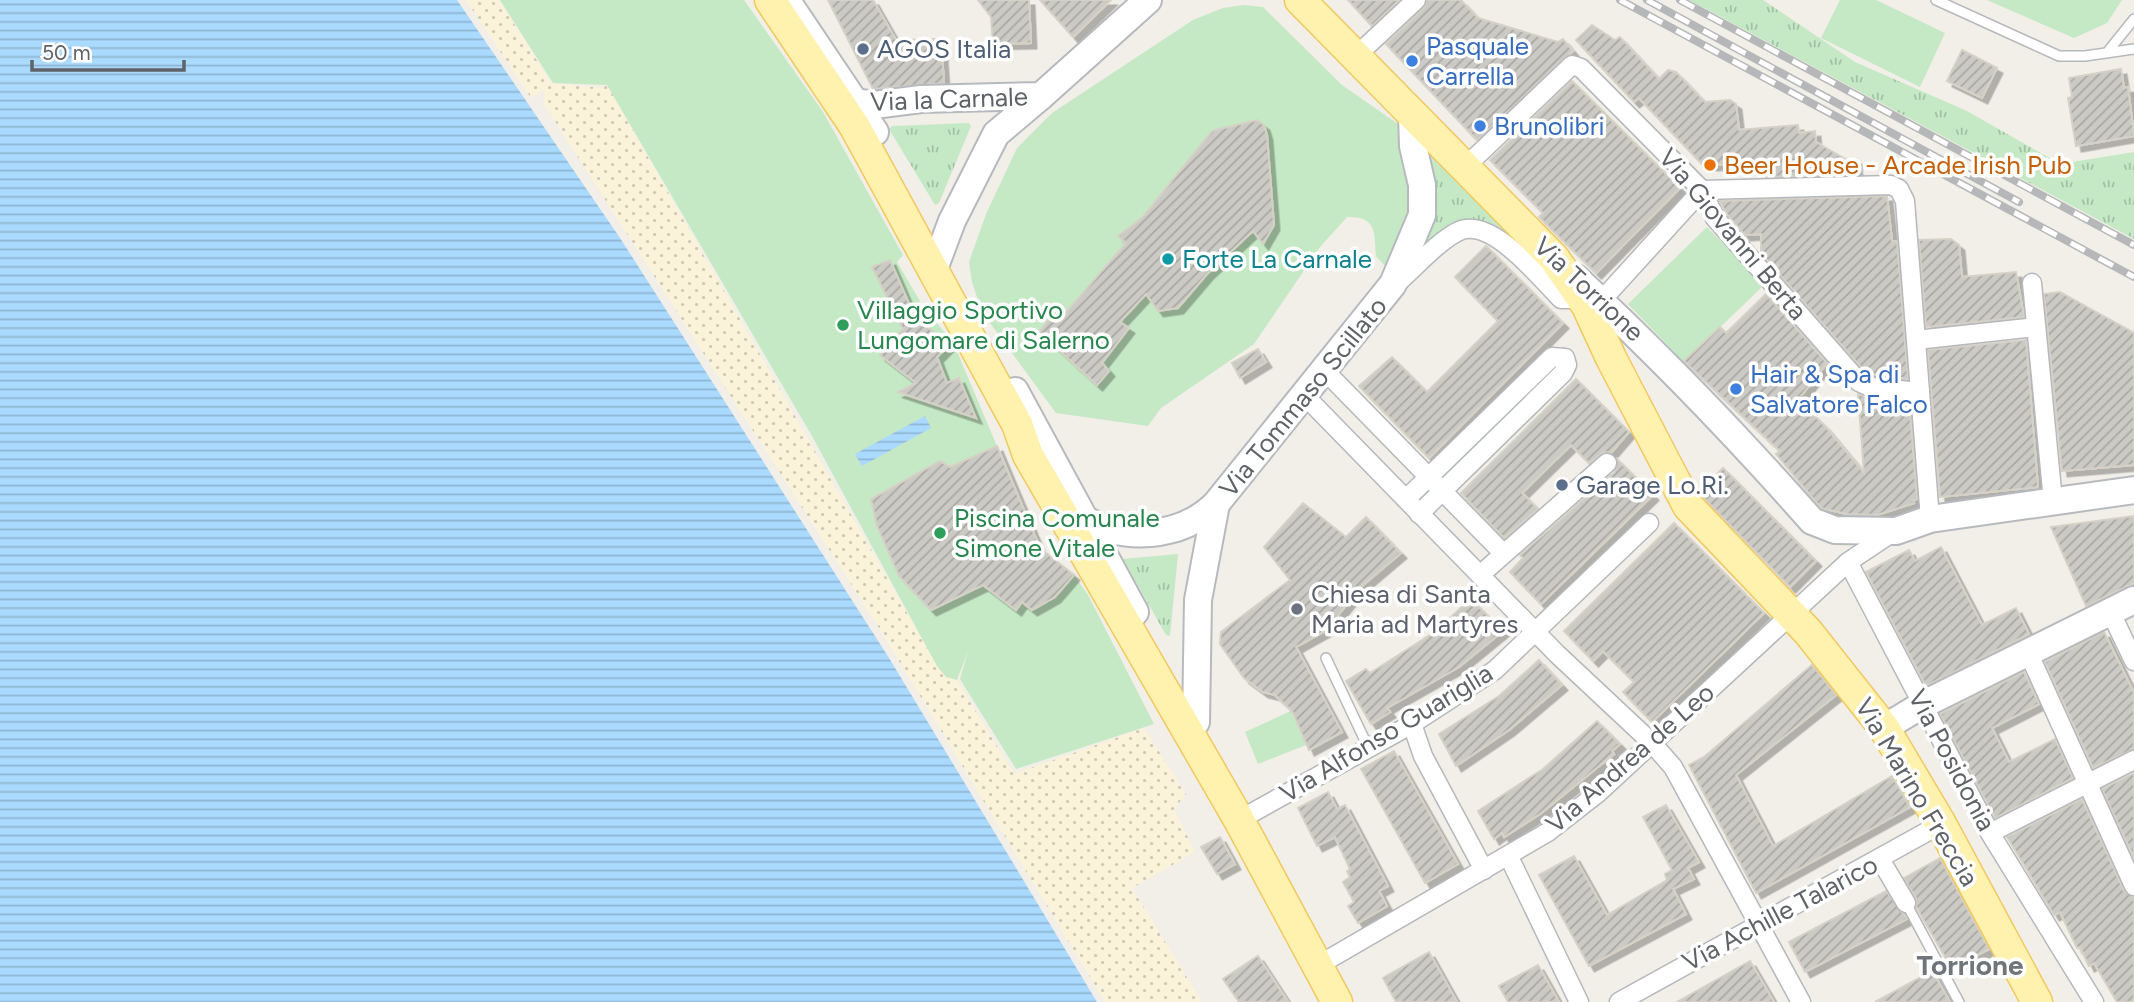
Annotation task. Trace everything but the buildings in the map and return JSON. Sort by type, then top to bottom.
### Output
[{"type":"main road","points":[[770,0],[838,99],[936,261],[1017,424],[1028,455],[1244,817],[1323,962],[1337,1002]]},
{"type":"main road","name":"Via Torrione","points":[[1300,0],[1357,55],[1592,300]]},
{"type":"main road","name":"Via Marino Freccia","points":[[1592,300],[1688,506],[1792,614],[1884,728],[1941,824],[2037,1002]]},
{"type":"street","points":[[786,0],[856,102],[936,261],[1084,519],[1196,722],[1212,762]]},
{"type":"street","name":"Via la Carnale","points":[[936,261],[996,134],[1148,0]]},
{"type":"street","points":[[1357,55],[1416,0]]},
{"type":"street","name":"Via Giovanni Berta","points":[[1465,167],[1572,65],[1581,68],[1702,190],[1715,218],[1859,382],[1870,387],[1920,391]]},
{"type":"street","name":"Via la Carnale","points":[[856,102],[874,105],[921,99],[1041,96]]},
{"type":"street","name":"Via Tommaso Scillato","points":[[1390,290],[1415,238],[1422,215],[1422,185],[1413,146],[1412,115]]},
{"type":"street","points":[[1592,300],[1702,190],[1891,185],[1899,189],[1905,201],[1930,519]]},
{"type":"street","name":"Via Tommaso Scillato","points":[[1017,424],[1072,511],[1084,519],[1115,531],[1152,533],[1196,521],[1216,504],[1390,290],[1445,240],[1460,230],[1474,228],[1494,235],[1561,299],[1592,300]]},
{"type":"street","points":[[2032,283],[2053,501]]},
{"type":"street","name":"Via Torrione","points":[[1592,300],[1639,336],[1728,428],[1812,521],[1835,530],[1896,531]]},
{"type":"street","points":[[1916,340],[2036,327]]},
{"type":"street","points":[[1406,499],[1552,357],[1565,358],[1567,365],[1563,373],[1419,514]]},
{"type":"street","points":[[1325,371],[1430,475],[1503,553]]},
{"type":"street","points":[[1305,396],[1419,514],[1651,742],[1673,767],[1801,1002]]},
{"type":"street","points":[[1480,575],[1607,463]]},
{"type":"street","points":[[1849,562],[1896,531],[1930,519],[2134,490]]},
{"type":"street","name":"Via Tommaso Scillato","points":[[1196,722],[1198,600],[1216,504]]},
{"type":"street","name":"Via Alfonso Guariglia","points":[[1244,817],[1412,724],[1495,670],[1649,523]]},
{"type":"street","name":"Via Andrea de Leo","points":[[1323,962],[1509,857],[1598,793],[1849,562]]},
{"type":"street","name":"Via Posidonia","points":[[1849,562],[1990,833],[2094,1002]]},
{"type":"street","points":[[1884,728],[1922,705],[2122,606],[2134,661]]},
{"type":"street","points":[[2028,652],[2134,886]]},
{"type":"street","points":[[1412,724],[1423,756],[1484,870]]},
{"type":"street","points":[[1990,833],[2134,760]]},
{"type":"street","name":"Via Achille Talarico","points":[[1619,1002],[1941,824]]},
{"type":"street","points":[[1509,857],[1579,1002]]},
{"type":"street","points":[[1880,859],[1906,903]]},
{"type":"street","points":[[1323,962],[1352,1002]]},
{"type":"lane","points":[[1936,0],[2059,56],[2085,56],[2109,50],[2134,49]]},
{"type":"lane","points":[[2109,50],[2134,19]]},
{"type":"lane","points":[[1326,658],[1368,747]]},
{"type":"lane","points":[[1906,903],[1959,1002]]},
{"type":"green space","name":"Villaggio Sportivo Lungomare di Salerno","points":[[500,0],[744,0],[823,112],[903,255],[897,262],[924,308],[953,342],[1040,548],[1074,575],[1088,595],[1154,724],[1016,769],[960,679],[968,651],[957,680],[946,677],[937,666],[812,436],[607,85],[553,83]]},
{"type":"green space","points":[[1689,0],[1763,0],[1855,62],[1967,111],[2060,164],[2134,152],[2134,239]]},
{"type":"green space","points":[[1840,0],[1876,0],[1945,33],[1920,87],[1821,38]]},
{"type":"green space","points":[[1987,0],[2122,0],[2107,23],[2074,38]]},
{"type":"green space","points":[[1244,5],[1263,7],[1342,85],[1398,124],[1407,147],[1413,219],[1391,263],[1384,265],[1376,256],[1374,234],[1369,223],[1357,217],[1347,217],[1320,247],[1254,344],[1161,408],[1148,426],[1056,413],[982,312],[972,282],[969,262],[986,214],[1017,148],[1052,113],[1193,20],[1223,8]]},
{"type":"green space","points":[[969,123],[971,126],[939,203],[935,205],[889,129],[892,126]]},
{"type":"green space","points":[[1431,150],[1519,236],[1492,227],[1471,224],[1450,230],[1424,243],[1431,196]]},
{"type":"green space","points":[[1707,227],[1764,285],[1684,362],[1628,304]]},
{"type":"green space","points":[[1178,554],[1170,636],[1166,635],[1123,559]]},
{"type":"green space","points":[[1291,711],[1306,745],[1258,764],[1245,732]]},
{"type":"sand","points":[[466,0],[499,0],[551,83],[602,88],[607,85],[937,666],[946,677],[957,680],[1014,774],[1144,728],[1186,794],[1174,809],[1195,852],[1132,888],[1202,1002],[1105,1002],[876,623],[544,104],[544,90],[531,98]]},
{"type":"water","points":[[0,0],[457,0],[620,238],[889,658],[1097,1002],[0,1002]]},
{"type":"water","points":[[925,416],[931,428],[862,466],[855,454]]},
{"type":"railway","points":[[1620,0],[2134,277]]},
{"type":"railway","points":[[1647,0],[2019,202]]},
{"type":"railway","points":[[1680,0],[2134,245]]},
{"type":"place","name":"AGOS Italia","points":[[863,49]]},
{"type":"place","name":"Pasquale Carrella","points":[[1412,61]]},
{"type":"place","name":"Brunolibri","points":[[1480,126]]},
{"type":"place","name":"Beer House - Arcade Irish Pub","points":[[1710,165]]},
{"type":"place","name":"Forte La Carnale","points":[[1168,259]]},
{"type":"place","name":"Villaggio Sportivo Lungomare di Salerno","points":[[843,325]]},
{"type":"place","name":"Hair & Spa di Salvatore Falco","points":[[1736,389]]},
{"type":"place","name":"Garage Lo.Ri.","points":[[1562,485]]},
{"type":"place","name":"Piscina Comunale Simone Vitale","points":[[940,533]]},
{"type":"place","name":"Chiesa di Santa Maria ad Martyres","points":[[1297,609]]},
{"type":"district","name":"Torrione","points":[[1970,965]]}]
